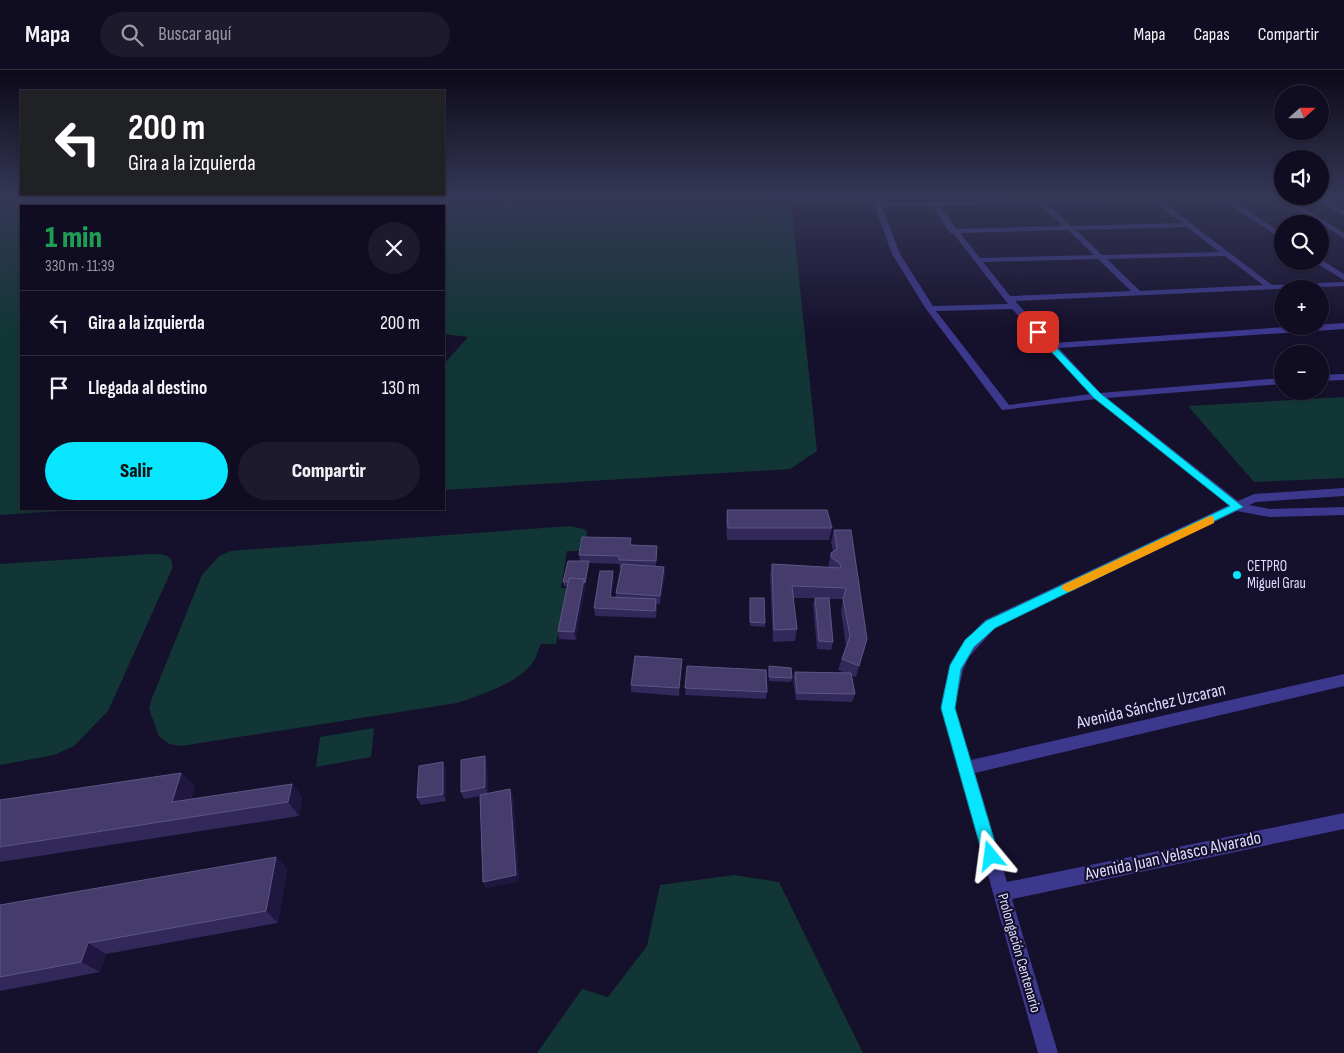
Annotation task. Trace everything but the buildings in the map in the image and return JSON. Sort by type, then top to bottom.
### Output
[{"type":"street","points":[[892,242],[896,254],[930,309],[1006,408],[1098,396],[1274,382]]},
{"type":"street","points":[[962,242],[1049,346],[1098,396],[1238,507],[1269,513],[1344,511]]},
{"type":"street","points":[[1083,242],[1138,293]]},
{"type":"street","points":[[1212,242],[1270,287]]},
{"type":"street","points":[[977,260],[1227,254]]},
{"type":"street","points":[[1329,268],[1344,278]]},
{"type":"street","points":[[930,309],[1138,293],[1344,284]]},
{"type":"street","points":[[1049,346],[1344,326]]},
{"type":"street","points":[[1329,377],[1344,376]]},
{"type":"street","name":"Prolongación Centenario","points":[[1048,1053],[948,708],[954,668],[969,643],[990,624],[1254,498],[1344,492]]},
{"type":"street","name":"Avenida Sánchez Uzcaran","points":[[966,768],[1344,680]]},
{"type":"street","name":"Avenida Juan Velasco Alvarado","points":[[1001,892],[1344,821]]},
{"type":"green space","points":[[0,242],[20,242],[20,510],[78,510],[0,515]]},
{"type":"green space","points":[[445,242],[795,242],[817,451],[790,469],[445,490],[445,363],[468,337],[445,334]]},
{"type":"green space","points":[[1344,397],[1344,478],[1254,482],[1188,406],[1292,400],[1329,400],[1329,398]]},
{"type":"green space","points":[[570,526],[584,529],[587,532],[586,544],[581,545],[580,551],[567,551],[561,588],[567,588],[556,644],[541,644],[533,662],[527,669],[509,682],[457,703],[181,746],[169,744],[159,736],[149,709],[152,698],[202,575],[219,556],[231,551]]},
{"type":"green space","points":[[160,554],[170,558],[172,569],[108,711],[74,746],[54,755],[0,765],[0,564]]},
{"type":"green space","points":[[374,728],[371,757],[316,767],[320,737]]},
{"type":"green space","points":[[734,875],[779,882],[863,1053],[537,1053],[582,989],[608,997],[647,946],[660,885]]},
{"type":"slow traffic","points":[[1067,588],[1210,520]]},
{"type":"place","name":"CETPRO Miguel Grau","points":[[1237,575]]},
{"type":"route","points":[[991,856],[948,708],[954,668],[969,643],[990,624],[1238,507],[1098,396],[1049,346],[1038,332]]}]
